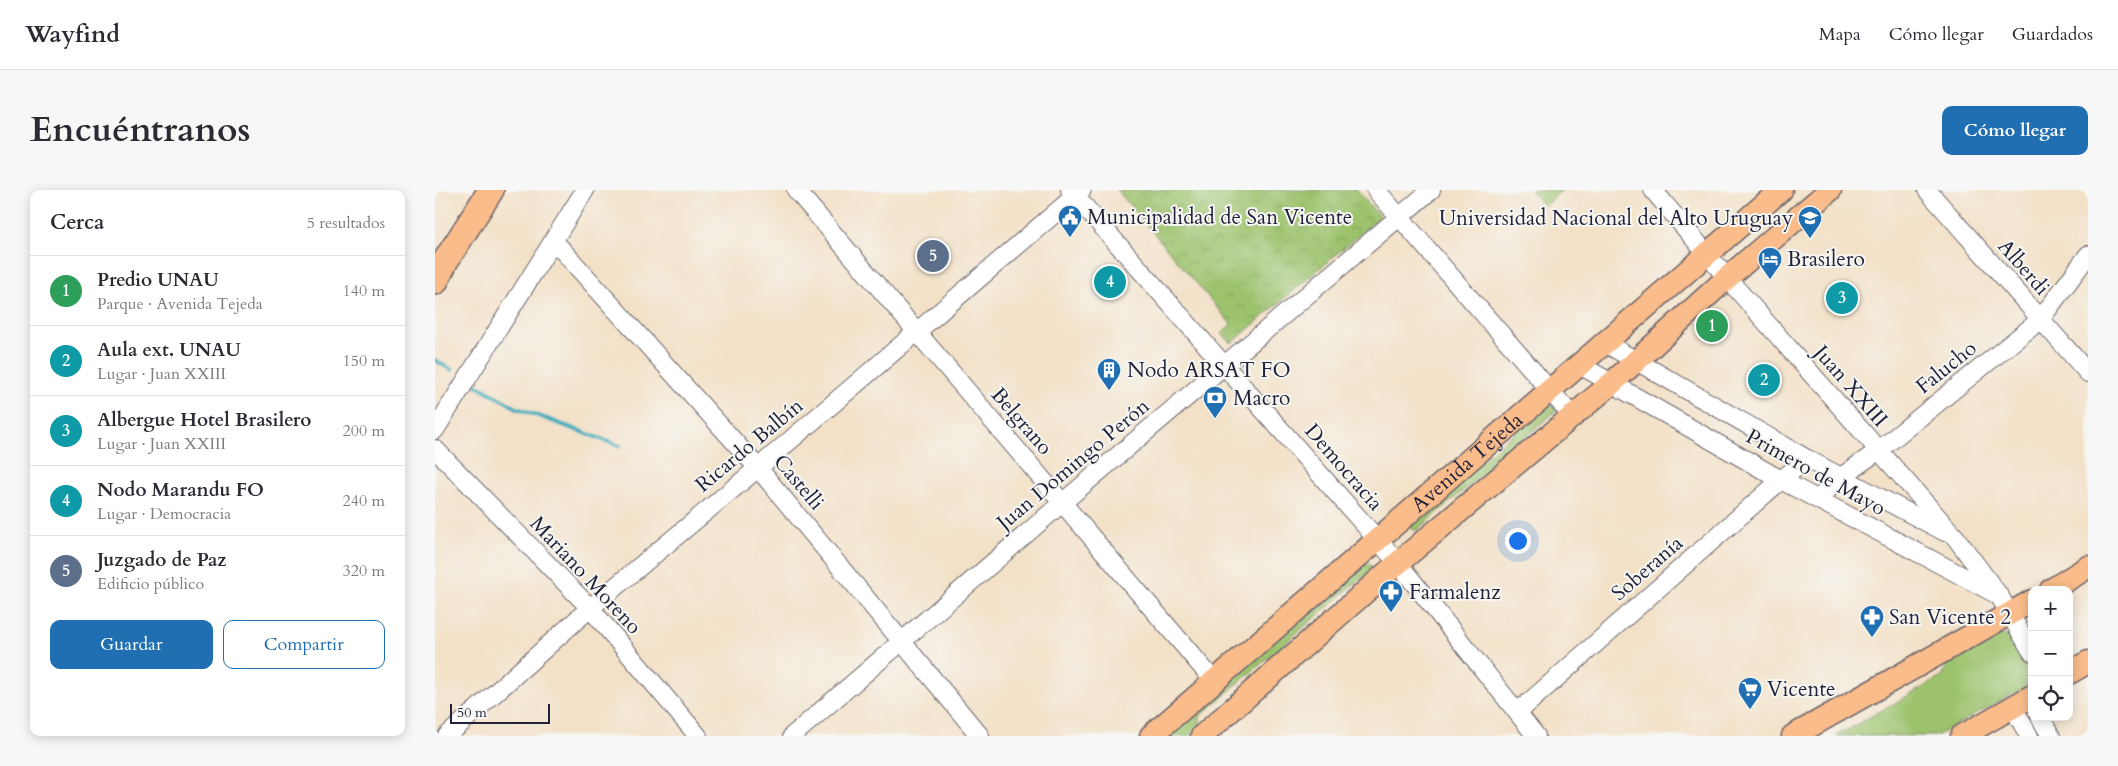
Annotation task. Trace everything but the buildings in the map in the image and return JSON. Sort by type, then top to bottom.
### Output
[{"type":"highway","points":[[435,282],[491,190]]},
{"type":"main road","name":"Avenida Tejeda","points":[[1151,736],[1781,190]]},
{"type":"main road","name":"Avenida Tejeda","points":[[1202,736],[1398,563],[1573,417],[1727,278],[1830,190]]},
{"type":"main road","points":[[2057,586],[2088,567]]},
{"type":"main road","points":[[1793,736],[2005,606],[2028,603]]},
{"type":"main road","points":[[2073,671],[2088,662]]},
{"type":"main road","points":[[1962,736],[2026,701]]},
{"type":"street","points":[[435,430],[555,242],[585,190]]},
{"type":"street","name":"Belgrano","points":[[797,190],[916,333],[1214,681]]},
{"type":"street","points":[[1376,190],[1573,417]]},
{"type":"street","name":"Juan Domingo Perón","points":[[792,736],[1062,503],[1431,190]]},
{"type":"street","name":"Juan XXIII","points":[[1653,190],[1727,278],[1956,538],[2005,606],[2028,645]]},
{"type":"street","name":"Alberdi","points":[[1927,190],[2088,373]]},
{"type":"street","name":"Ricardo Balbín","points":[[447,736],[590,608],[916,333],[1075,192]]},
{"type":"street","name":"Democracia","points":[[1075,192],[1398,563],[1536,736]]},
{"type":"street","name":"Castelli","points":[[555,242],[758,468],[980,736]]},
{"type":"street","name":"Falucho","points":[[1818,500],[1841,477],[1878,451],[2040,320],[2088,255]]},
{"type":"street","name":"Primero de Mayo","points":[[1605,343],[1807,459],[1956,538]]},
{"type":"street","name":"Primero de Mayo","points":[[1580,365],[2005,606]]},
{"type":"street","name":"Mariano Moreno","points":[[435,449],[590,608],[699,736]]},
{"type":"street","name":"Soberanía","points":[[1518,712],[1807,459]]},
{"type":"street","points":[[2026,701],[2029,736]]},
{"type":"green space","points":[[1117,190],[1357,190],[1380,217],[1232,343],[1222,334],[1231,324]]},
{"type":"green space","points":[[1530,190],[1562,190],[1544,206]]},
{"type":"green space","points":[[1549,403],[1557,410],[1416,531],[1411,528],[1409,523]]},
{"type":"green space","points":[[1362,564],[1369,564],[1374,568],[1372,575],[1360,579],[1200,716],[1200,726],[1188,736],[1162,736]]},
{"type":"green space","points":[[1999,633],[2010,637],[2028,672],[2026,687],[1936,736],[1836,736],[1943,676],[1948,660]]},
{"type":"waterway","points":[[435,360],[452,370]]},
{"type":"waterway","points":[[471,382],[517,408],[620,446]]},
{"type":"place","name":"Municipalidad de San Vicente","points":[[1070,238]]},
{"type":"place","name":"Universidad Nacional del Alto Uruguay","points":[[1810,239]]},
{"type":"place","name":"Juzgado de Paz","points":[[933,256]]},
{"type":"place","name":"Brasilero","points":[[1770,280]]},
{"type":"place","name":"Nodo Marandu FO","points":[[1110,282]]},
{"type":"place","name":"Albergue Hotel Brasilero","points":[[1842,298]]},
{"type":"place","name":"Predio UNAU","points":[[1712,326]]},
{"type":"place","name":"Aula ext. UNAU","points":[[1764,380]]},
{"type":"place","name":"Nodo ARSAT FO","points":[[1109,391]]},
{"type":"place","name":"Macro","points":[[1215,419]]},
{"type":"place","name":"Farmalenz","points":[[1391,613]]},
{"type":"place","name":"San Vicente 2","points":[[1872,638]]},
{"type":"place","name":"Vicente","points":[[1750,710]]}]
